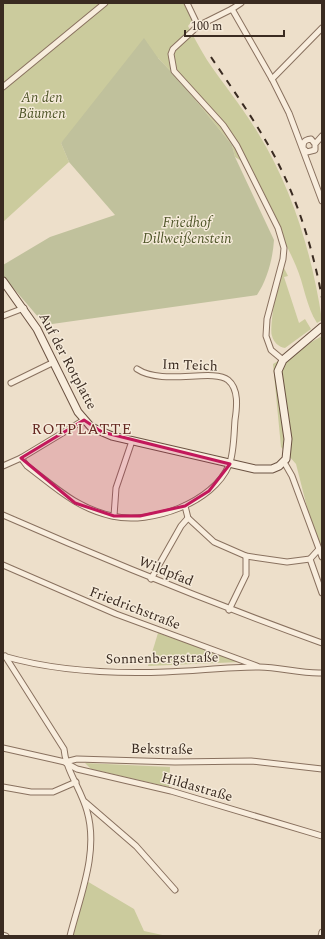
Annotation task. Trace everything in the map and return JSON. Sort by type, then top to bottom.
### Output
[{"type":"street","points":[[3,87],[105,3]]},
{"type":"street","points":[[187,3],[198,26]]},
{"type":"street","points":[[241,3],[198,26],[173,49],[171,54],[174,71],[223,125],[237,146],[278,228],[284,248],[283,259],[267,319],[266,336],[271,350],[283,360]]},
{"type":"street","points":[[232,9],[272,79],[289,113],[322,201]]},
{"type":"street","points":[[272,79],[322,28]]},
{"type":"street","points":[[303,148],[307,152],[315,150],[315,144],[322,136]]},
{"type":"street","points":[[303,148],[303,143],[306,140],[310,140],[315,144]]},
{"type":"street","name":"Auf der Rotplatte","points":[[3,281],[24,308],[54,362],[72,403],[91,427],[132,441],[230,464],[264,470],[279,466],[284,462]]},
{"type":"street","points":[[3,316],[24,308]]},
{"type":"street","points":[[322,327],[283,360],[278,376],[288,447],[284,462],[292,476],[322,557]]},
{"type":"street","points":[[11,383],[54,362]]},
{"type":"street","name":"Im Teich","points":[[137,368],[145,374],[171,377],[218,376],[228,380],[236,392],[237,406],[230,464]]},
{"type":"street","points":[[3,466],[21,458],[84,420]]},
{"type":"street","points":[[114,516],[116,488],[132,441]]},
{"type":"street","points":[[21,458],[27,466],[75,503],[114,516],[140,516],[160,513],[185,506],[209,491],[221,478],[230,464]]},
{"type":"street","points":[[185,506],[188,518],[214,542],[246,556],[287,562],[310,559],[319,549]]},
{"type":"street","name":"Wildpfad","points":[[3,515],[151,579],[229,610],[322,643]]},
{"type":"street","points":[[151,579],[181,526],[188,518]]},
{"type":"street","points":[[229,610],[246,575],[246,556]]},
{"type":"street","points":[[310,559],[322,593]]},
{"type":"street","name":"Friedrichstraße","points":[[3,565],[116,614],[260,667]]},
{"type":"street","points":[[4,656],[64,749],[65,762],[84,801],[90,828],[90,857],[70,936]]},
{"type":"street","name":"Sonnenbergstraße","points":[[4,656],[62,667],[130,672],[260,667],[322,673]]},
{"type":"street","name":"Bekstraße","points":[[3,748],[65,762],[77,759],[175,762],[251,761],[322,769]]},
{"type":"street","name":"Hildastraße","points":[[65,762],[77,769],[171,791],[322,836]]},
{"type":"street","points":[[3,787],[31,792],[53,792],[76,782]]},
{"type":"street","points":[[84,801],[136,846],[175,890]]},
{"type":"street","points":[[321,936],[322,932]]},
{"type":"highlighted area","points":[[84,420],[102,432],[230,464],[209,491],[185,506],[140,516],[114,516],[75,503],[21,458]]},
{"type":"green space","points":[[3,3],[104,3],[3,85]]},
{"type":"green space","name":"An den Bäumen","points":[[109,3],[184,3],[192,21],[188,26],[199,47],[252,124],[281,177],[291,200],[307,247],[322,320],[317,323],[313,316],[299,273],[290,253],[243,162],[235,157],[232,145],[181,82],[158,58],[61,143],[69,162],[3,222],[3,88]]},
{"type":"green space","name":"Friedhof Dillweißenstein","points":[[144,38],[158,58],[181,82],[232,145],[235,157],[274,240],[267,276],[257,295],[45,325],[3,276],[3,265],[50,237],[115,215],[69,162],[61,143]]},
{"type":"green space","points":[[284,268],[288,276],[284,277],[299,323],[305,319],[311,329],[285,348],[275,343],[271,331],[277,290]]},
{"type":"green space","points":[[322,336],[322,566],[296,464],[281,447],[273,364]]},
{"type":"green space","points":[[158,633],[240,662],[148,666]]},
{"type":"green space","points":[[85,763],[170,767],[169,787],[91,769]]},
{"type":"green space","points":[[85,880],[134,909],[144,931],[167,936],[70,936]]},
{"type":"railway","points":[[211,57],[260,131],[275,157],[291,191],[309,243],[322,298]]},
{"type":"district","name":"ROTPLATTE","points":[[82,429]]}]
